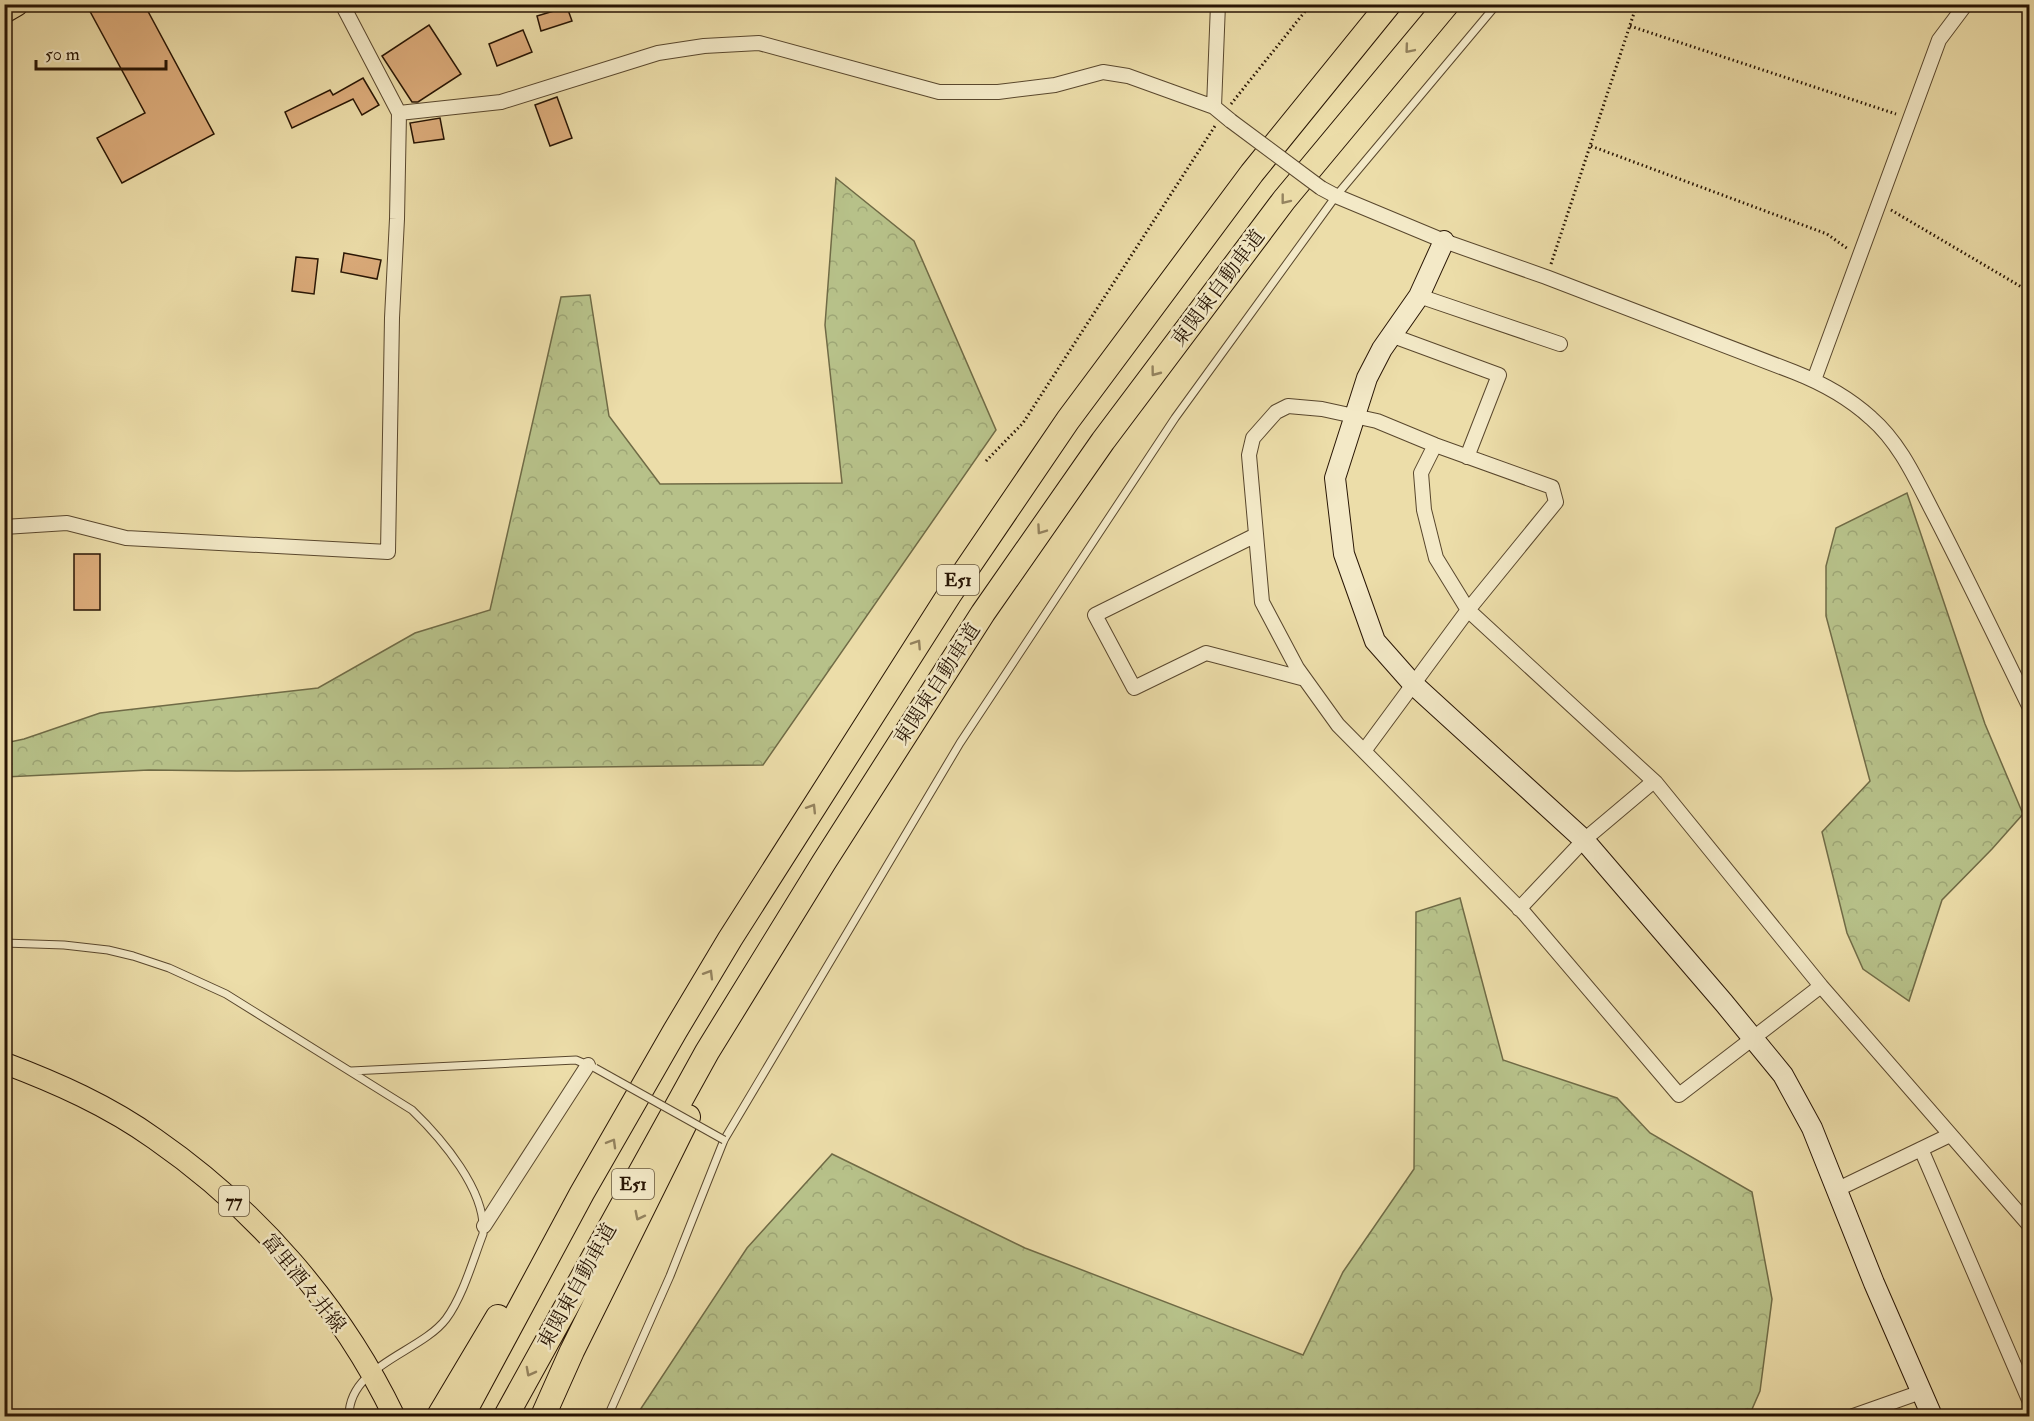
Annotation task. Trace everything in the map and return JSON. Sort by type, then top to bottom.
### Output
[{"type":"highway","points":[[4,11],[16,4]]},
{"type":"highway","name":"東関東自動車道","points":[[462,1416],[582,1193],[730,939],[955,585],[1068,420],[1252,172],[1389,4]]},
{"type":"highway","name":"東関東自動車道","points":[[506,1416],[707,1052],[983,613],[1103,441],[1284,200],[1447,4]]},
{"type":"highway","points":[[543,1416],[572,1351],[766,956]]},
{"type":"highway","points":[[439,1416],[489,1331],[582,1193]]},
{"type":"main road","name":"富里酒々井線","points":[[4,1063],[81,1095],[122,1118],[154,1138],[225,1193],[255,1222],[317,1294],[373,1373],[394,1416]]},
{"type":"street","points":[[4,527],[67,523],[126,538],[388,552],[392,318],[399,113],[342,4]]},
{"type":"street","points":[[1218,4],[1223,114]]},
{"type":"street","points":[[1814,380],[1939,40],[1966,4]]},
{"type":"street","points":[[399,113],[501,102],[658,53],[704,46],[759,43],[939,92],[998,92],[1055,85],[1103,72],[1128,76],[1223,114],[1336,196],[1444,242],[1546,277],[1814,380],[1844,396],[1873,419],[1904,456],[2030,708]]},
{"type":"street","points":[[1444,242],[1419,296],[1382,349],[1367,378],[1335,478],[1344,554],[1375,641],[1413,684],[1584,840],[1783,1075],[1812,1128],[1874,1283],[1932,1416]]},
{"type":"street","points":[[1419,296],[1560,344]]},
{"type":"street","points":[[1393,336],[1499,375],[1467,457]]},
{"type":"street","points":[[1364,751],[1468,610],[1556,502],[1552,487],[1435,446],[1377,421],[1354,415],[1288,406],[1276,412],[1253,438],[1249,455],[1262,602],[1305,679],[1338,725],[1519,909],[1679,1095],[1821,986]]},
{"type":"street","points":[[1435,446],[1421,473],[1424,510],[1436,558],[1468,610],[1654,781],[1821,986],[2030,1226]]},
{"type":"street","points":[[1256,535],[1095,615],[1134,688],[1206,653],[1305,679]]},
{"type":"street","points":[[1519,909],[1584,840],[1654,781]]},
{"type":"street","points":[[484,1226],[592,1067]]},
{"type":"street","points":[[1838,1189],[1950,1135]]},
{"type":"street","points":[[1921,1149],[2030,1402]]},
{"type":"street","points":[[1853,1416],[1921,1392]]},
{"type":"lane","points":[[608,1416],[670,1276],[724,1140],[960,744],[1175,418],[1336,196],[1497,4]]},
{"type":"lane","points":[[4,943],[64,945],[108,950],[169,968],[226,994],[412,1110],[435,1132],[451,1153],[471,1187],[484,1226],[483,1234],[447,1317],[439,1327],[387,1361],[373,1373],[354,1392],[349,1404],[348,1416]]},
{"type":"lane","points":[[351,1071],[576,1060],[724,1140]]},
{"type":"path","points":[[987,461],[1023,423],[1223,114],[1311,4]]},
{"type":"path","points":[[1546,277],[1637,4]]},
{"type":"path","points":[[1630,26],[1910,119]]},
{"type":"path","points":[[1591,146],[1827,234],[1859,258]]},
{"type":"path","points":[[1879,203],[2030,292]]},
{"type":"green space","points":[[836,178],[914,241],[996,430],[763,765],[149,770],[5,777],[5,743],[24,739],[100,713],[318,688],[415,633],[490,610],[561,297],[590,295],[609,416],[660,484],[842,483],[825,325]]},
{"type":"green space","points":[[1907,493],[1985,724],[2023,814],[1942,900],[1909,1001],[1863,969],[1847,933],[1822,832],[1870,781],[1826,616],[1826,566],[1836,528]]},
{"type":"green space","points":[[1460,898],[1503,1060],[1617,1098],[1650,1133],[1752,1192],[1772,1299],[1760,1391],[1749,1416],[636,1416],[747,1248],[832,1154],[1025,1248],[1303,1355],[1343,1272],[1414,1169],[1416,912]]},
{"type":"building","points":[[86,4],[144,4],[214,134],[122,183],[97,138],[145,113]]},
{"type":"building","points":[[567,7],[572,21],[541,31],[537,16]]},
{"type":"building","points":[[429,25],[461,74],[418,102],[412,102],[382,56]]},
{"type":"building","points":[[523,30],[532,52],[497,66],[489,44]]},
{"type":"building","points":[[363,78],[379,105],[362,115],[353,99],[292,128],[285,112],[330,90],[333,95]]},
{"type":"building","points":[[557,97],[572,138],[550,146],[535,105]]},
{"type":"building","points":[[440,118],[444,139],[414,143],[410,123]]},
{"type":"building","points":[[344,253],[381,260],[377,279],[341,272]]},
{"type":"building","points":[[296,257],[318,259],[314,294],[292,291]]},
{"type":"building","points":[[74,554],[100,554],[100,610],[74,610]]}]
